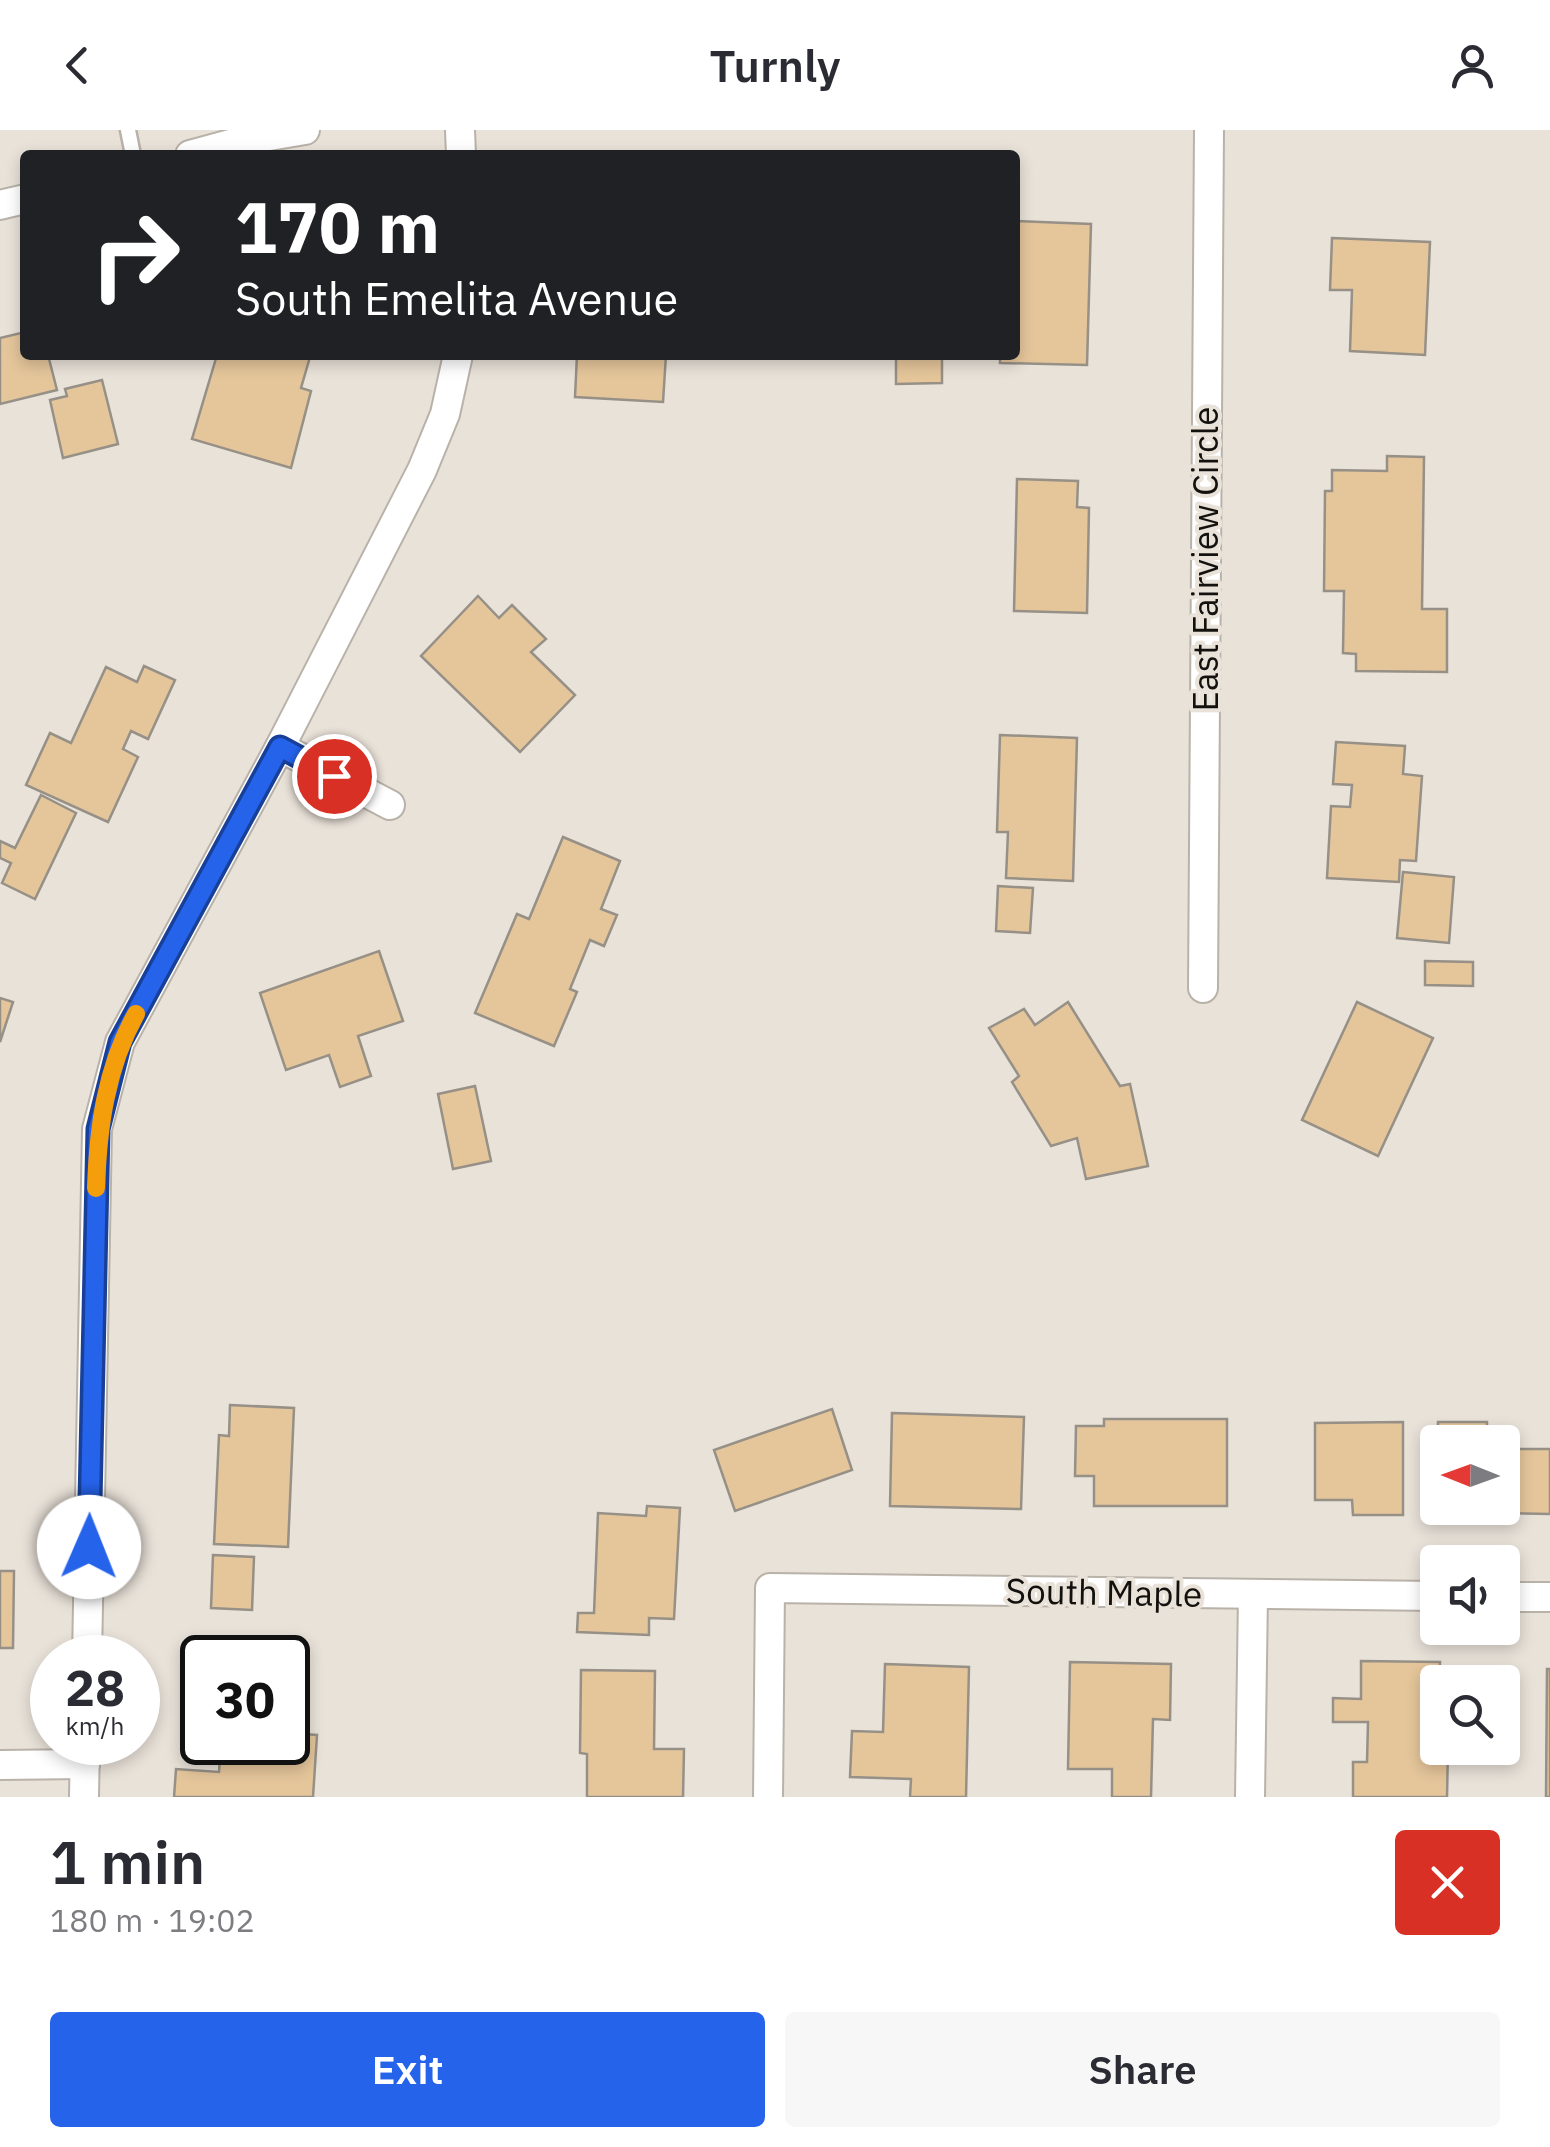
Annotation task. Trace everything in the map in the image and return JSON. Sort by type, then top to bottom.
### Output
[{"type":"street","points":[[208,150],[306,130]]},
{"type":"street","name":"East Fairview Circle","points":[[1202,988],[1209,130]]},
{"type":"street","points":[[87,1635],[98,1129],[120,1042],[280,747],[422,470],[445,414],[457,360]]},
{"type":"street","points":[[280,747],[390,805]]},
{"type":"street","name":"South Maple","points":[[768,1797],[770,1588],[1420,1596]]},
{"type":"street","points":[[1250,1797],[1253,1595]]},
{"type":"street","points":[[1520,1597],[1550,1597]]},
{"type":"street","points":[[0,1766],[30,1761]]},
{"type":"street","points":[[84,1797],[85,1765]]},
{"type":"building","points":[[1020,221],[1091,224],[1087,365],[1000,363],[1020,360]]},
{"type":"building","points":[[1332,238],[1430,242],[1425,355],[1350,351],[1352,290],[1330,290]]},
{"type":"building","points":[[20,333],[20,360],[49,360],[57,390],[0,404],[0,338]]},
{"type":"building","points":[[216,360],[309,360],[301,388],[311,391],[291,468],[192,439]]},
{"type":"building","points":[[577,360],[666,360],[663,402],[575,397]]},
{"type":"building","points":[[896,360],[942,360],[942,383],[896,384]]},
{"type":"building","points":[[102,380],[118,444],[63,458],[50,400],[67,396],[65,389]]},
{"type":"building","points":[[1387,456],[1424,457],[1422,609],[1447,609],[1447,672],[1356,671],[1356,654],[1343,653],[1344,591],[1324,591],[1325,491],[1332,491],[1332,470],[1387,471]]},
{"type":"building","points":[[1017,479],[1078,481],[1077,507],[1089,508],[1087,613],[1014,611]]},
{"type":"building","points":[[478,596],[499,618],[512,605],[546,639],[531,652],[575,695],[520,752],[421,656]]},
{"type":"building","points":[[144,666],[175,680],[148,739],[131,731],[123,749],[138,757],[108,822],[26,785],[50,733],[71,743],[106,667],[137,682]]},
{"type":"building","points":[[1000,735],[1077,738],[1073,881],[1006,878],[1008,832],[997,832]]},
{"type":"building","points":[[1336,742],[1405,746],[1403,774],[1422,776],[1416,861],[1400,860],[1399,882],[1327,878],[1331,806],[1350,807],[1352,785],[1333,784]]},
{"type":"building","points":[[41,795],[76,813],[35,899],[2,883],[11,863],[0,858],[0,841],[15,848]]},
{"type":"building","points":[[563,837],[620,861],[601,909],[617,915],[604,946],[590,940],[570,989],[577,992],[554,1046],[475,1013],[517,914],[529,919]]},
{"type":"building","points":[[1403,872],[1454,877],[1449,943],[1397,938]]},
{"type":"building","points":[[998,886],[1033,888],[1030,933],[996,931]]},
{"type":"building","points":[[379,951],[403,1021],[358,1036],[371,1076],[340,1087],[329,1055],[286,1070],[260,993]]},
{"type":"building","points":[[1425,961],[1473,962],[1473,986],[1425,985]]},
{"type":"building","points":[[0,998],[13,1002],[0,1042]]},
{"type":"building","points":[[1068,1002],[1120,1086],[1130,1084],[1148,1166],[1086,1179],[1077,1138],[1051,1146],[1012,1082],[1019,1076],[989,1028],[1024,1009],[1035,1025]]},
{"type":"building","points":[[1357,1002],[1433,1038],[1378,1156],[1302,1120]]},
{"type":"building","points":[[475,1086],[491,1161],[453,1169],[438,1094]]},
{"type":"building","points":[[230,1405],[294,1408],[288,1547],[214,1544],[219,1435],[229,1436]]},
{"type":"building","points":[[832,1409],[852,1470],[735,1511],[714,1450]]},
{"type":"building","points":[[892,1413],[1024,1417],[1021,1509],[890,1506]]},
{"type":"building","points":[[1104,1419],[1227,1419],[1227,1506],[1094,1506],[1094,1476],[1075,1476],[1076,1426],[1104,1426]]},
{"type":"building","points":[[1403,1422],[1403,1515],[1353,1515],[1352,1500],[1315,1500],[1315,1423]]},
{"type":"building","points":[[1438,1422],[1487,1422],[1487,1425]]},
{"type":"building","points":[[1520,1449],[1550,1449],[1550,1514],[1520,1513]]},
{"type":"building","points":[[647,1506],[680,1508],[674,1619],[649,1618],[649,1635],[577,1632],[578,1613],[594,1613],[598,1513],[646,1516]]},
{"type":"building","points":[[213,1555],[254,1557],[252,1610],[211,1608]]},
{"type":"building","points":[[0,1571],[14,1571],[13,1648],[0,1648]]},
{"type":"building","points":[[1361,1661],[1440,1662],[1420,1665],[1420,1765],[1448,1765],[1447,1797],[1353,1797],[1353,1762],[1367,1762],[1368,1722],[1333,1722],[1333,1698],[1361,1699]]},
{"type":"building","points":[[1070,1662],[1171,1664],[1170,1720],[1153,1719],[1151,1797],[1112,1797],[1112,1769],[1068,1769]]},
{"type":"building","points":[[885,1664],[969,1667],[966,1797],[910,1797],[911,1779],[850,1777],[852,1731],[883,1732]]},
{"type":"building","points":[[1550,1669],[1550,1797],[1546,1797]]},
{"type":"building","points":[[581,1670],[655,1671],[654,1749],[684,1749],[683,1797],[587,1797],[587,1754],[580,1753]]},
{"type":"building","points":[[310,1735],[317,1735],[313,1797],[174,1797],[176,1769],[219,1772],[219,1765],[310,1765]]},
{"type":"slow traffic","points":[[96,1188],[98,1129],[120,1042],[136,1014]]},
{"type":"route","points":[[89,1547],[98,1129],[120,1042],[280,747],[334,776]]}]
